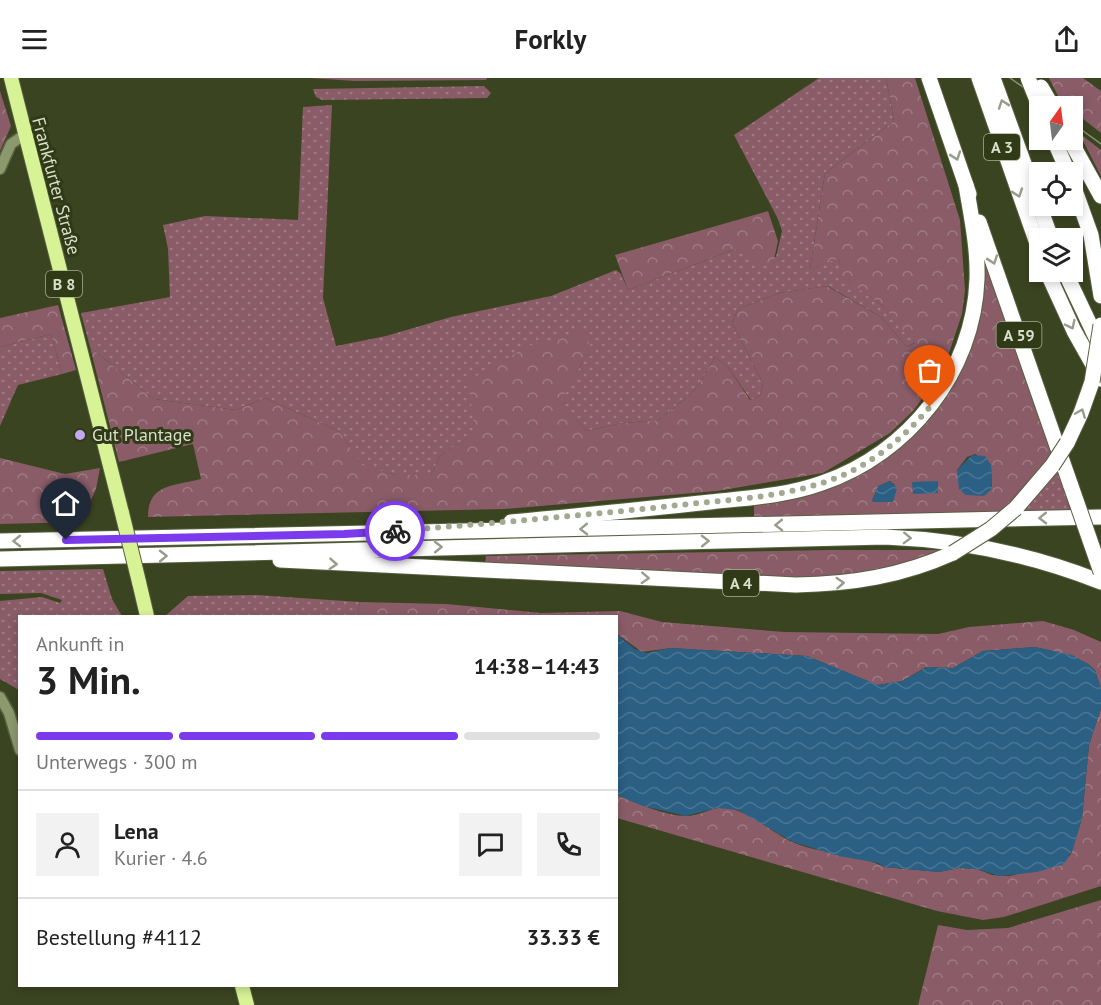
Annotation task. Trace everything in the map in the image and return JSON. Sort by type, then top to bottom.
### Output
[{"type":"highway","points":[[344,534],[481,525],[746,498],[820,484],[862,466],[899,440],[930,407],[948,379],[962,348],[972,314],[977,282],[975,237],[966,185],[929,78]]},
{"type":"highway","name":"A 3","points":[[979,78],[1032,228]]},
{"type":"highway","name":"A 3","points":[[993,78],[1047,228]]},
{"type":"highway","points":[[1028,78],[1041,96]]},
{"type":"highway","points":[[1076,150],[1101,196]]},
{"type":"highway","name":"A 59","points":[[966,185],[1101,572]]},
{"type":"highway","points":[[1083,213],[1091,235],[1101,296]]},
{"type":"highway","points":[[1052,282],[1096,381]]},
{"type":"highway","points":[[1070,282],[1101,348]]},
{"type":"highway","name":"A 4","points":[[0,559],[212,554],[333,564],[796,585],[882,578],[914,569],[953,553],[991,529],[1016,508],[1052,466],[1066,443],[1096,381],[1101,319]]},
{"type":"highway","points":[[0,542],[1101,517]]},
{"type":"highway","points":[[212,554],[441,547],[917,538],[1021,555],[1101,582]]},
{"type":"main road","name":"Frankfurter Straße","points":[[11,78],[147,615]]},
{"type":"main road","points":[[242,987],[247,1005]]},
{"type":"street","points":[[0,169],[11,144],[24,135]]},
{"type":"street","points":[[0,697],[9,713],[18,743]]},
{"type":"green space","points":[[310,78],[487,78],[486,80],[355,81]]},
{"type":"green space","points":[[819,78],[886,78],[894,121],[825,173],[810,269],[840,257],[839,274],[882,305],[916,342],[907,347],[881,317],[828,286],[779,293],[738,309],[732,323],[763,383],[760,396],[751,400],[728,367],[715,357],[695,389],[659,420],[623,423],[586,431],[560,401],[583,361],[440,456],[431,475],[396,475],[362,466],[339,431],[265,398],[236,410],[154,399],[90,347],[81,313],[170,297],[168,249],[163,225],[205,216],[298,220],[303,107],[332,105],[323,298],[336,346],[386,336],[451,317],[551,296],[616,270],[621,274],[628,290],[735,249],[776,257],[782,231],[778,219],[734,135]]},
{"type":"green space","points":[[886,78],[915,78],[960,220],[965,290],[962,314],[947,359],[913,411],[890,433],[823,473],[717,491],[504,509],[148,517],[149,506],[158,492],[173,485],[201,479],[193,444],[119,462],[90,347],[154,399],[236,410],[265,398],[339,431],[362,465],[396,475],[431,475],[440,456],[475,432],[468,381],[528,346],[582,331],[591,346],[561,401],[586,431],[623,423],[659,420],[695,389],[715,357],[728,367],[750,400],[760,396],[763,383],[732,323],[738,309],[779,293],[827,286],[881,317],[907,347],[915,343],[882,305],[838,274],[840,258],[810,269],[825,173],[894,121]]},
{"type":"green space","points":[[1049,78],[1083,78],[1101,91],[1101,133],[1083,119],[1083,96],[1058,96]]},
{"type":"green space","points":[[484,86],[491,93],[487,98],[322,100],[316,97],[313,89]]},
{"type":"green space","points":[[0,91],[11,126],[0,151]]},
{"type":"green space","points":[[1083,136],[1101,150],[1101,176],[1083,141]]},
{"type":"green space","points":[[768,211],[778,241],[772,269],[735,249],[628,290],[615,255]]},
{"type":"green space","points":[[984,255],[1053,453],[1001,512],[754,518],[754,502],[841,479],[873,466],[904,444],[930,418],[946,393]],"holes":[[[975,454],[991,465],[992,489],[957,470],[967,457]],[[890,481],[895,485],[872,500],[879,486]]]},
{"type":"green space","points":[[58,305],[76,370],[62,374],[51,334],[0,347],[0,318]]},
{"type":"green space","points":[[51,334],[62,374],[18,385],[0,426],[0,347]]},
{"type":"green space","points":[[0,458],[65,474],[100,468],[96,489],[81,522],[0,524]]},
{"type":"green space","points":[[1059,470],[1070,510],[1022,512]]},
{"type":"green space","points":[[951,550],[867,574],[806,579],[485,564],[486,556]]},
{"type":"green space","points":[[103,569],[112,599],[121,615],[18,615],[18,689],[0,679],[0,601],[42,597],[60,603],[62,600],[41,593],[0,594],[0,571]]},
{"type":"green space","points":[[256,595],[360,602],[357,615],[166,615],[188,596]]},
{"type":"green space","points":[[360,602],[446,604],[541,613],[620,611],[662,622],[784,632],[938,634],[969,627],[1043,621],[1074,630],[1101,642],[1101,689],[1095,670],[1088,664],[1070,655],[1035,647],[983,651],[953,668],[926,667],[902,681],[877,685],[807,656],[671,648],[642,652],[618,635],[618,615],[357,615]]},
{"type":"green space","points":[[1101,708],[1101,886],[1004,917],[983,920],[937,911],[618,818],[618,796],[678,815],[692,816],[727,808],[751,817],[792,842],[863,859],[884,867],[939,872],[959,868],[977,869],[992,875],[1009,876],[1061,865],[1071,854],[1082,818],[1089,745]]},
{"type":"green space","points":[[1101,900],[1101,1005],[918,1005],[938,925],[967,930],[1008,928]]},
{"type":"water","points":[[972,455],[985,456],[991,465],[992,489],[984,496],[966,495],[959,489],[957,470]]},
{"type":"water","points":[[890,481],[897,488],[893,502],[872,502],[878,486]]},
{"type":"water","points":[[938,481],[938,493],[913,494],[912,482]]},
{"type":"water","points":[[618,636],[635,649],[646,653],[671,648],[807,656],[878,685],[902,681],[927,667],[953,668],[983,651],[1035,647],[1072,655],[1088,664],[1095,670],[1101,689],[1101,708],[1089,745],[1082,818],[1073,849],[1064,864],[1037,872],[999,876],[977,869],[959,868],[939,872],[884,867],[878,863],[839,856],[793,842],[738,810],[717,808],[686,816],[643,806],[618,795]]},
{"type":"tram line","points":[[1010,78],[1036,96]]},
{"type":"tram line","points":[[1083,131],[1101,144]]},
{"type":"way so far","points":[[395,531],[662,507],[799,490],[842,476],[881,454],[899,440],[930,407]]},
{"type":"place","name":"Gut Plantage","points":[[80,435]]},
{"type":"route","points":[[66,540],[395,531]]}]
